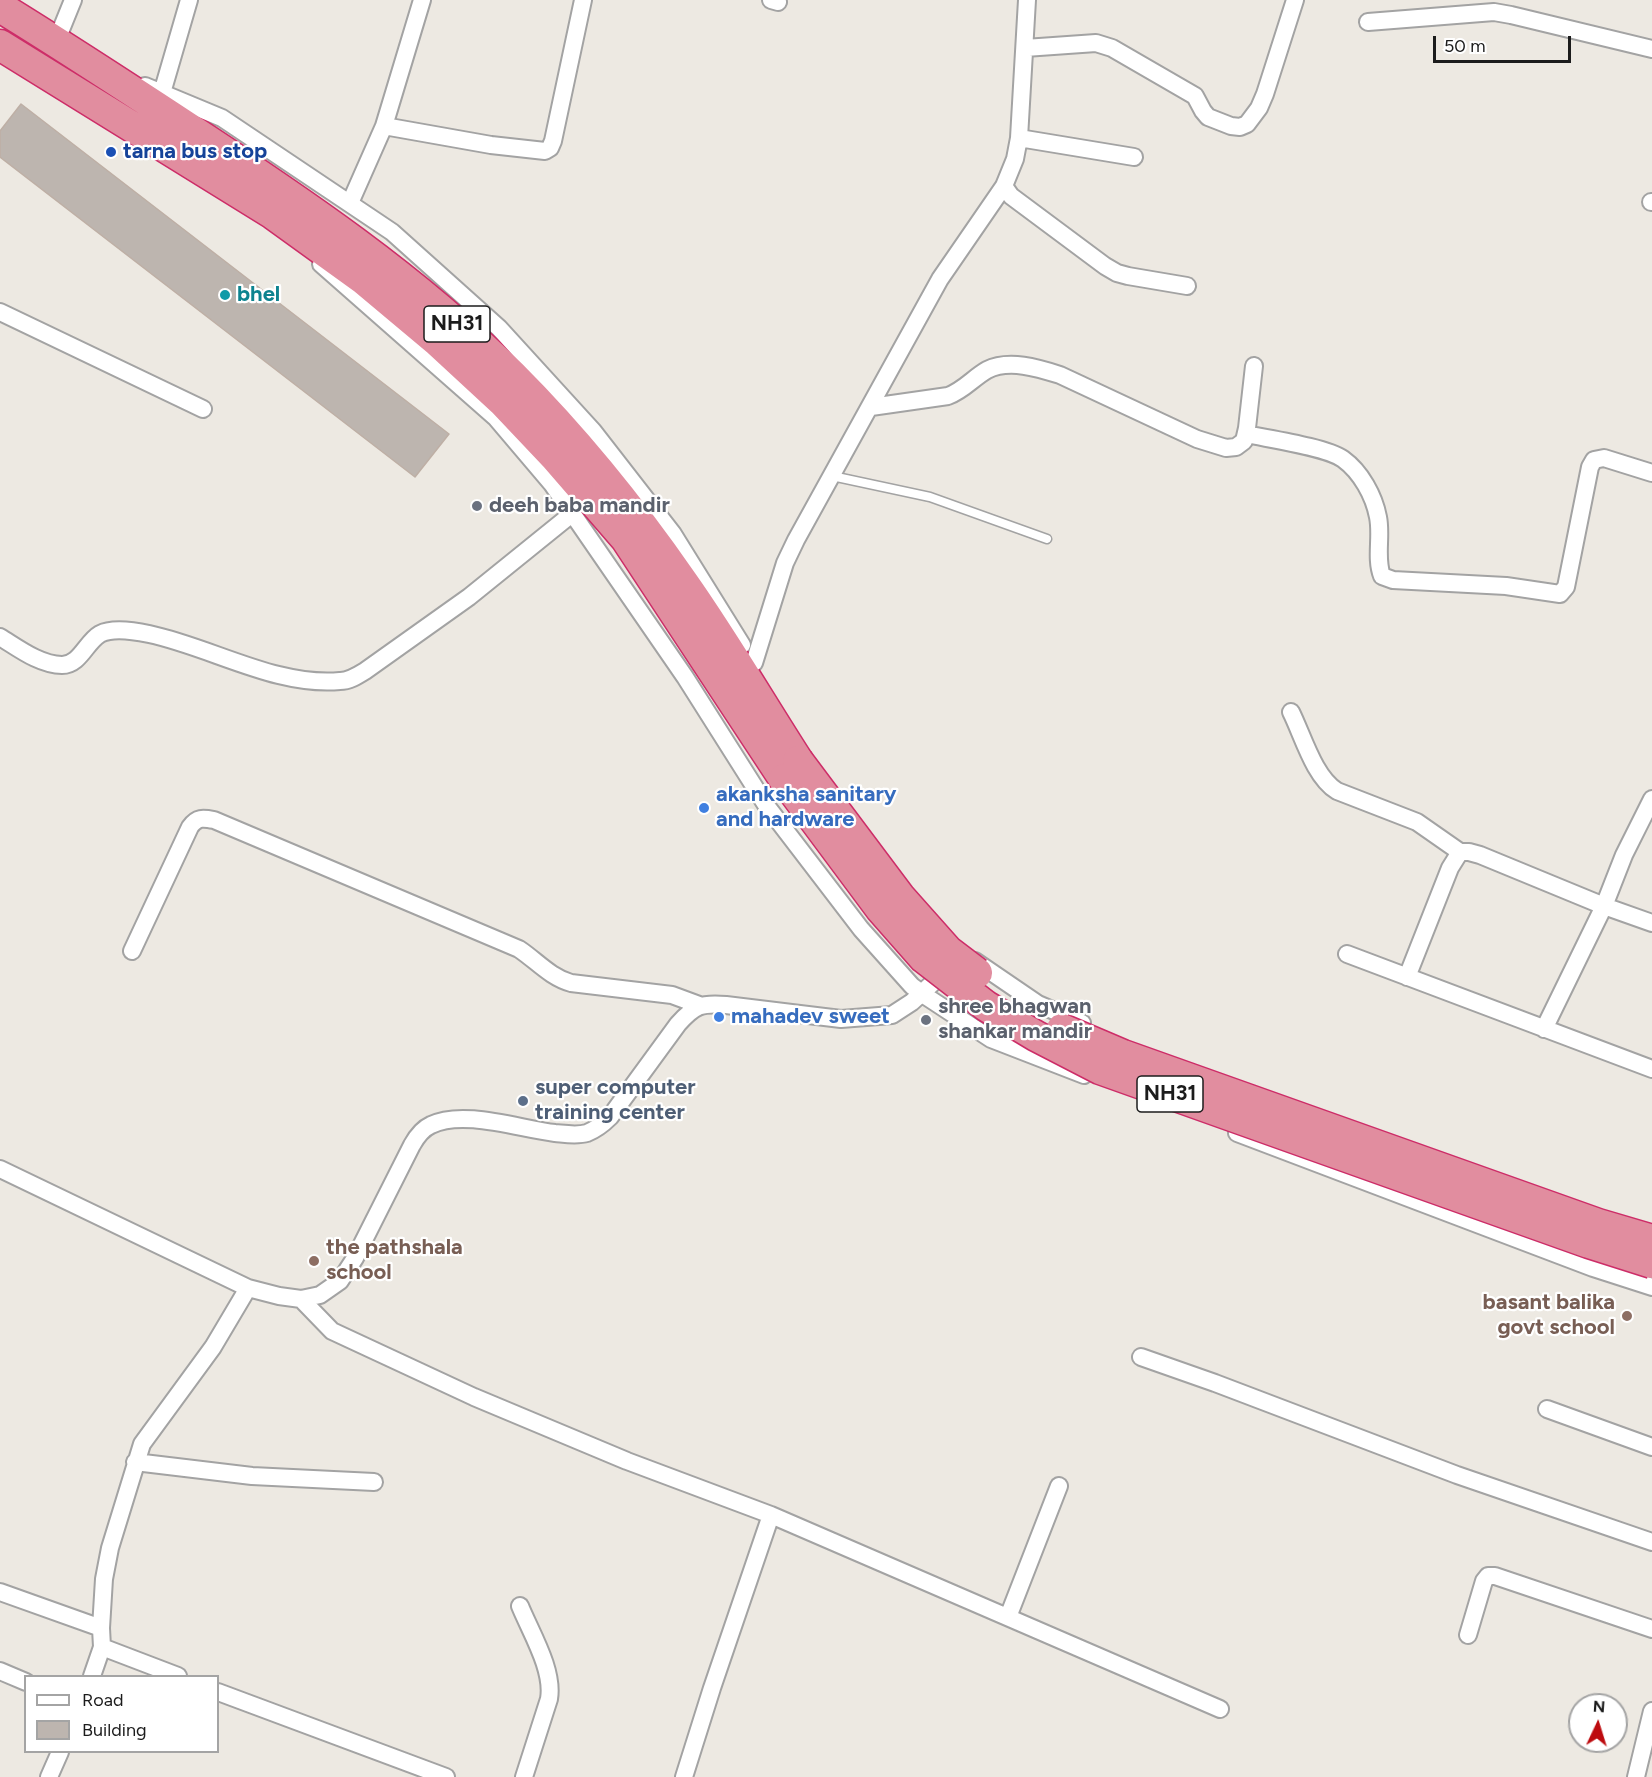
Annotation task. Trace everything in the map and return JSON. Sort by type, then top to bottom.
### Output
[{"type":"highway","name":"NH31","points":[[0,7],[271,182],[359,244],[459,325],[514,377],[634,514],[685,584],[791,770],[948,951],[996,987],[1062,1029],[1123,1055],[1598,1224],[1652,1240]]},
{"type":"highway","name":"NH31","points":[[1,46],[273,214],[363,279],[437,341],[503,402],[555,457],[626,539],[791,770],[880,908],[924,958],[986,1006],[1036,1036],[1100,1069],[1566,1235],[1652,1263]]},
{"type":"street","points":[[56,42],[73,0]]},
{"type":"street","points":[[162,93],[189,0]]},
{"type":"street","points":[[350,203],[384,126],[422,0]]},
{"type":"street","points":[[384,126],[491,145],[545,151],[550,148],[583,0]]},
{"type":"street","points":[[754,663],[785,563],[940,279],[1004,186],[1015,159],[1019,138],[1027,0]]},
{"type":"street","points":[[1025,48],[1080,43],[1096,43],[1112,48],[1195,96],[1208,117],[1240,127],[1247,124],[1265,93],[1295,0]]},
{"type":"street","points":[[1368,22],[1494,12],[1652,49]]},
{"type":"street","points":[[89,63],[222,118],[392,232],[499,328],[593,431],[673,534],[826,781],[908,894],[964,954],[1038,1004],[1143,1048],[1607,1217],[1652,1230]]},
{"type":"street","points":[[70,87],[146,149],[313,257],[495,418],[552,484],[573,513],[685,677],[766,805],[861,930],[921,993],[991,1039],[1593,1268],[1652,1287]]},
{"type":"street","points":[[1019,138],[1134,157]]},
{"type":"street","points":[[1004,186],[1011,196],[1117,273],[1187,286]]},
{"type":"street","points":[[0,312],[203,410]]},
{"type":"street","points":[[871,407],[948,396],[960,392],[987,370],[998,366],[1013,365],[1044,369],[1197,439],[1226,448],[1236,447],[1244,441],[1246,434],[1254,366]]},
{"type":"street","points":[[1246,434],[1330,452],[1343,459],[1356,471],[1365,483],[1376,506],[1381,535],[1379,568],[1383,576],[1393,580],[1506,586],[1560,594],[1566,587],[1590,467],[1594,460],[1604,458],[1652,473]]},
{"type":"street","points":[[0,638],[42,661],[61,665],[70,664],[77,659],[98,635],[107,631],[147,634],[181,642],[268,672],[300,680],[352,679],[469,597],[573,513]]},
{"type":"street","points":[[1291,712],[1317,769],[1328,785],[1337,791],[1417,822],[1460,852],[1480,855],[1604,906],[1652,923]]},
{"type":"street","points":[[1545,1029],[1652,799]]},
{"type":"street","points":[[132,951],[190,827],[202,818],[214,820],[519,949],[550,974],[571,983],[672,995],[699,1005],[726,1005],[841,1019],[892,1015],[921,993],[964,954]]},
{"type":"street","points":[[1407,977],[1450,868],[1460,852]]},
{"type":"street","points":[[1347,954],[1652,1069]]},
{"type":"street","points":[[0,1169],[248,1288],[301,1299],[320,1295],[340,1281],[355,1258],[420,1133],[432,1124],[455,1119],[532,1131],[585,1134],[600,1127],[610,1117],[678,1024],[699,1005]]},
{"type":"street","points":[[93,1675],[102,1647],[100,1628],[104,1579],[110,1548],[142,1444],[213,1347],[248,1288]]},
{"type":"street","points":[[301,1299],[332,1331],[474,1397],[627,1461],[771,1515],[1220,1709]]},
{"type":"street","points":[[1141,1357],[1457,1475],[1652,1542]]},
{"type":"street","points":[[1547,1409],[1652,1447]]},
{"type":"street","points":[[135,1462],[252,1476],[374,1482]]},
{"type":"street","points":[[1008,1617],[1059,1486]]},
{"type":"street","points":[[684,1777],[771,1515]]},
{"type":"street","points":[[1468,1635],[1484,1581],[1488,1576],[1496,1576],[1652,1629]]},
{"type":"street","points":[[0,1592],[100,1628]]},
{"type":"street","points":[[520,1606],[548,1672],[551,1686],[524,1777]]},
{"type":"street","points":[[102,1647],[173,1675]]},
{"type":"street","points":[[0,1671],[24,1681]]},
{"type":"street","points":[[219,1692],[446,1777]]},
{"type":"street","points":[[1636,1777],[1652,1711]]},
{"type":"street","points":[[49,1777],[60,1753]]},
{"type":"lane","points":[[831,476],[930,497],[1047,539]]},
{"type":"building","name":"bhel","points":[[21,104],[449,434],[415,477],[0,157],[0,131]]},
{"type":"place","name":"tarna bus stop","points":[[111,152]]},
{"type":"place","name":"bhel","points":[[225,295]]},
{"type":"place","name":"deeh baba mandir","points":[[477,506]]},
{"type":"place","name":"akanksha sanitary and hardware","points":[[704,808]]},
{"type":"place","name":"mahadev sweet","points":[[719,1017]]},
{"type":"place","name":"shree bhagwan shankar mandir","points":[[926,1020]]},
{"type":"place","name":"super computer training center","points":[[523,1101]]},
{"type":"place","name":"the pathshala school","points":[[314,1261]]},
{"type":"place","name":"basant balika govt school","points":[[1627,1316]]}]
